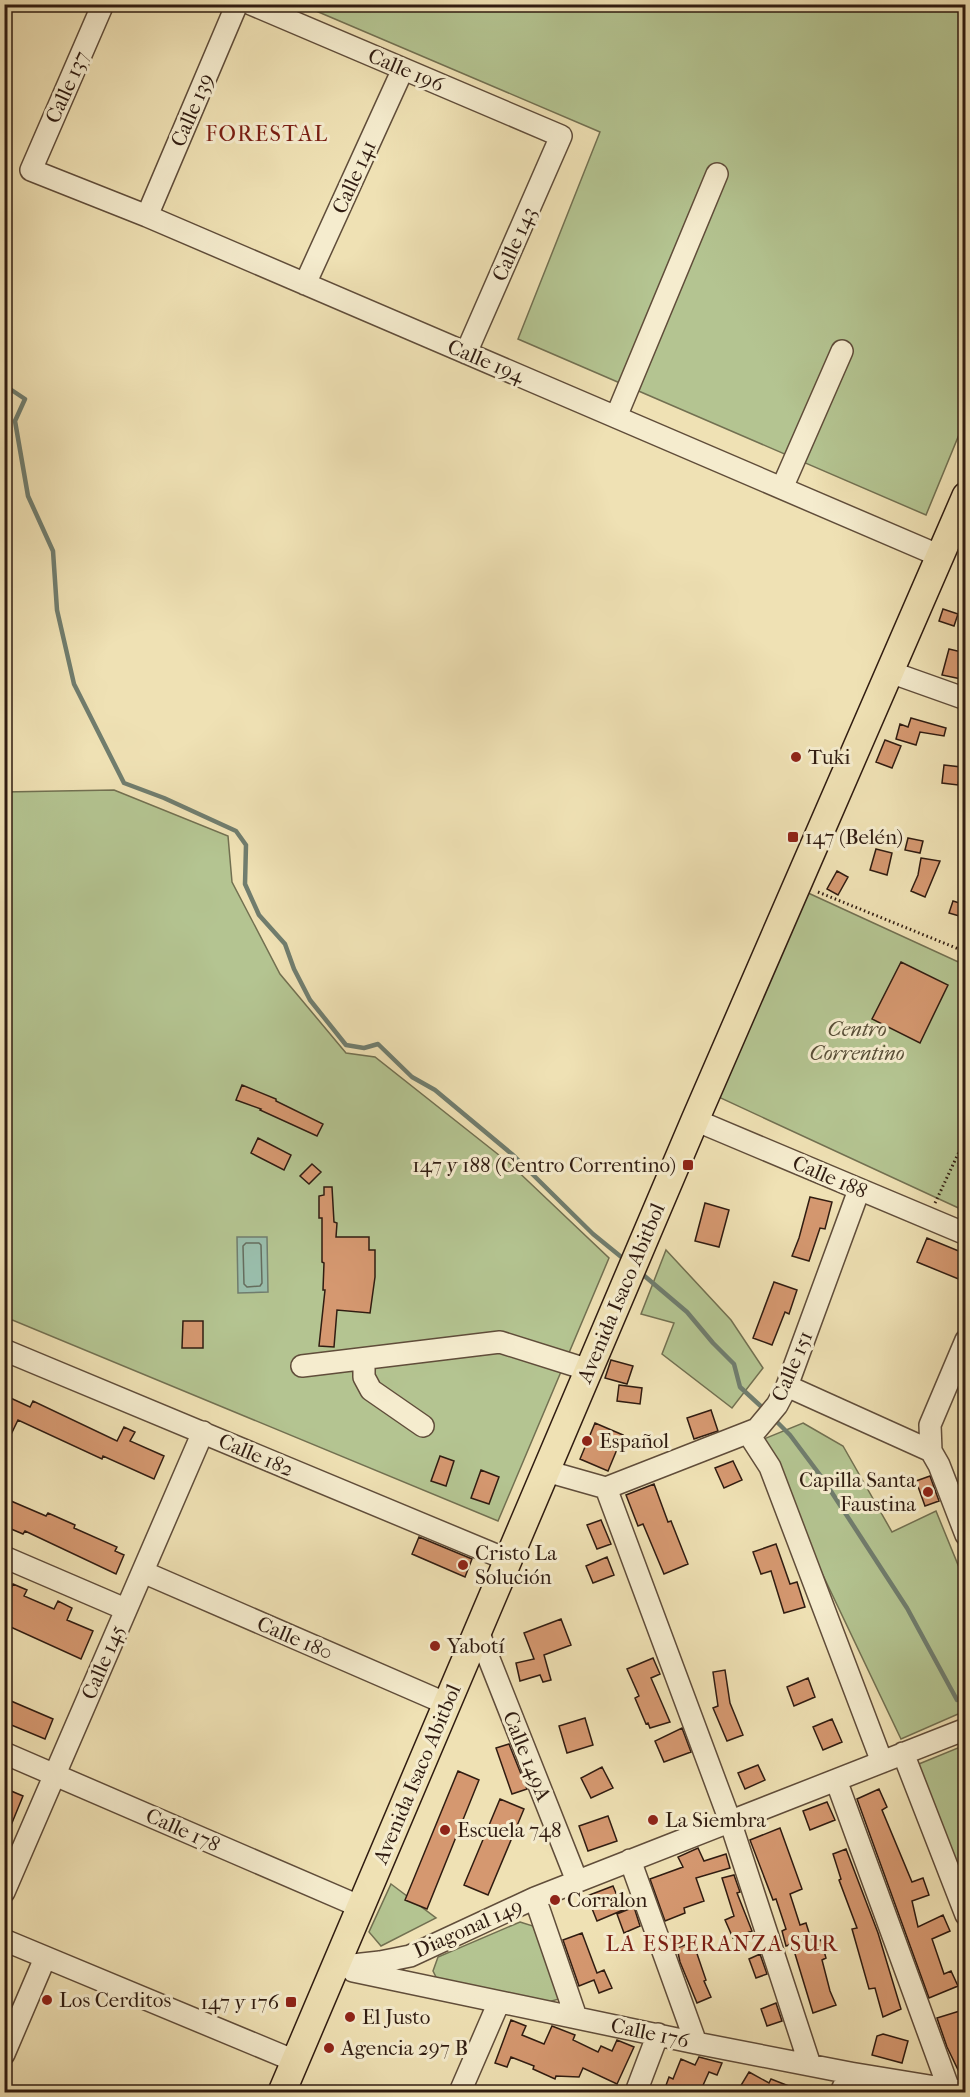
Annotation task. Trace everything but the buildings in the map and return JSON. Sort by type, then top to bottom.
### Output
[{"type":"main road","name":"Avenida Isaco Abitbol","points":[[282,2092],[797,882],[966,496]]},
{"type":"street","name":"Calle 137","points":[[31,170],[103,4]]},
{"type":"street","name":"Calle 139","points":[[147,216],[237,4]]},
{"type":"street","name":"Calle 196","points":[[251,4],[561,136]]},
{"type":"street","name":"Calle 141","points":[[305,284],[403,69]]},
{"type":"street","name":"Calle 143","points":[[466,353],[561,136]]},
{"type":"street","name":"Calle 194","points":[[31,170],[147,216],[940,556]]},
{"type":"street","points":[[616,417],[717,174]]},
{"type":"street","points":[[782,488],[842,351]]},
{"type":"street","points":[[890,672],[966,699]]},
{"type":"street","name":"Calle 188","points":[[695,1120],[966,1234]]},
{"type":"street","name":"Calle 151","points":[[606,1488],[753,1431],[777,1405],[787,1386],[859,1190]]},
{"type":"street","points":[[966,1340],[930,1425],[931,1451],[939,1465],[966,1534]]},
{"type":"street","points":[[302,1366],[500,1342],[589,1370]]},
{"type":"street","name":"Calle 182","points":[[4,1350],[508,1560]]},
{"type":"street","points":[[364,1359],[364,1377],[371,1390],[423,1426]]},
{"type":"street","points":[[787,1386],[931,1451]]},
{"type":"street","points":[[753,1431],[770,1467],[882,1762]]},
{"type":"street","name":"Calle 145","points":[[4,1892],[203,1432]]},
{"type":"street","points":[[546,1471],[606,1488],[730,1821],[810,2065]]},
{"type":"street","points":[[4,1557],[125,1609]]},
{"type":"street","name":"Calle 180","points":[[143,1572],[447,1704]]},
{"type":"street","name":"Calle 149A","points":[[478,1631],[576,1881]]},
{"type":"street","name":"Diagonal 149","points":[[335,1967],[410,1956],[576,1881],[966,1729]]},
{"type":"street","name":"Calle 178","points":[[4,1753],[360,1907]]},
{"type":"street","points":[[903,1753],[966,1915]]},
{"type":"street","points":[[836,1780],[957,2090]]},
{"type":"street","points":[[630,1860],[696,2043]]},
{"type":"street","points":[[535,1898],[576,2017]]},
{"type":"street","points":[[4,1940],[295,2061]]},
{"type":"street","points":[[4,2054],[45,1958]]},
{"type":"street","name":"Calle 176","points":[[335,1967],[696,2043],[850,2073],[957,2090]]},
{"type":"street","points":[[460,2092],[499,2002]]},
{"type":"street","points":[[636,2092],[658,2034]]},
{"type":"street","points":[[841,2092],[850,2073]]},
{"type":"path","points":[[797,882],[966,952]]},
{"type":"path","points":[[928,1218],[966,1137]]},
{"type":"green space","points":[[302,5],[965,5],[965,420],[926,515],[518,339],[600,132]]},
{"type":"green space","points":[[114,790],[228,836],[232,882],[280,974],[346,1053],[375,1057],[509,1163],[609,1258],[498,1521],[5,1317],[4,792]]},
{"type":"green space","name":"Centro Correntino","points":[[806,892],[965,965],[965,1211],[712,1094]]},
{"type":"green space","points":[[666,1250],[731,1320],[763,1368],[732,1408],[662,1354],[674,1323],[641,1314]]},
{"type":"green space","points":[[803,1423],[843,1446],[892,1532],[936,1511],[965,1582],[965,1711],[901,1739],[759,1441]]},
{"type":"green space","points":[[965,1745],[965,1893],[914,1766]]},
{"type":"green space","points":[[391,1884],[436,1918],[381,1946],[369,1932]]},
{"type":"green space","points":[[520,1922],[533,1926],[560,1991],[559,1999],[548,2002],[438,1981],[433,1971],[438,1957]]},
{"type":"water","points":[[237,1237],[267,1237],[268,1292],[238,1293]]},
{"type":"waterway","points":[[4,385],[25,399],[15,421],[28,496],[53,551],[57,610],[74,684],[124,783],[164,798],[236,831],[246,845],[245,884],[259,915],[285,944],[294,969],[310,1000],[346,1045],[364,1048],[378,1044],[412,1077],[435,1090],[513,1155],[593,1234],[625,1260]]},
{"type":"waterway","points":[[641,1273],[687,1312],[734,1364],[740,1387],[766,1411]]},
{"type":"waterway","points":[[774,1419],[790,1435],[823,1479],[907,1608],[957,1700]]},
{"type":"place","name":"Tuki","points":[[796,757]]},
{"type":"place","name":"147 (Belén)","points":[[793,837]]},
{"type":"place","name":"147 y 188 (Centro Correntino)","points":[[688,1165]]},
{"type":"place","name":"Español","points":[[587,1441]]},
{"type":"place","name":"Capilla Santa Faustina","points":[[928,1492]]},
{"type":"place","name":"Cristo La Solución","points":[[463,1565]]},
{"type":"place","name":"Yabotí","points":[[435,1646]]},
{"type":"place","name":"La Siembra","points":[[653,1820]]},
{"type":"place","name":"Escuela 748","points":[[445,1830]]},
{"type":"place","name":"Corralon","points":[[555,1900]]},
{"type":"place","name":"Los Cerditos","points":[[47,2000]]},
{"type":"place","name":"147 y 176","points":[[291,2002]]},
{"type":"place","name":"El Justo","points":[[350,2017]]},
{"type":"place","name":"Agencia 297 B","points":[[329,2048]]},
{"type":"district","name":"FORESTAL","points":[[267,134]]},
{"type":"district","name":"LA ESPERANZA SUR","points":[[722,1944]]}]
